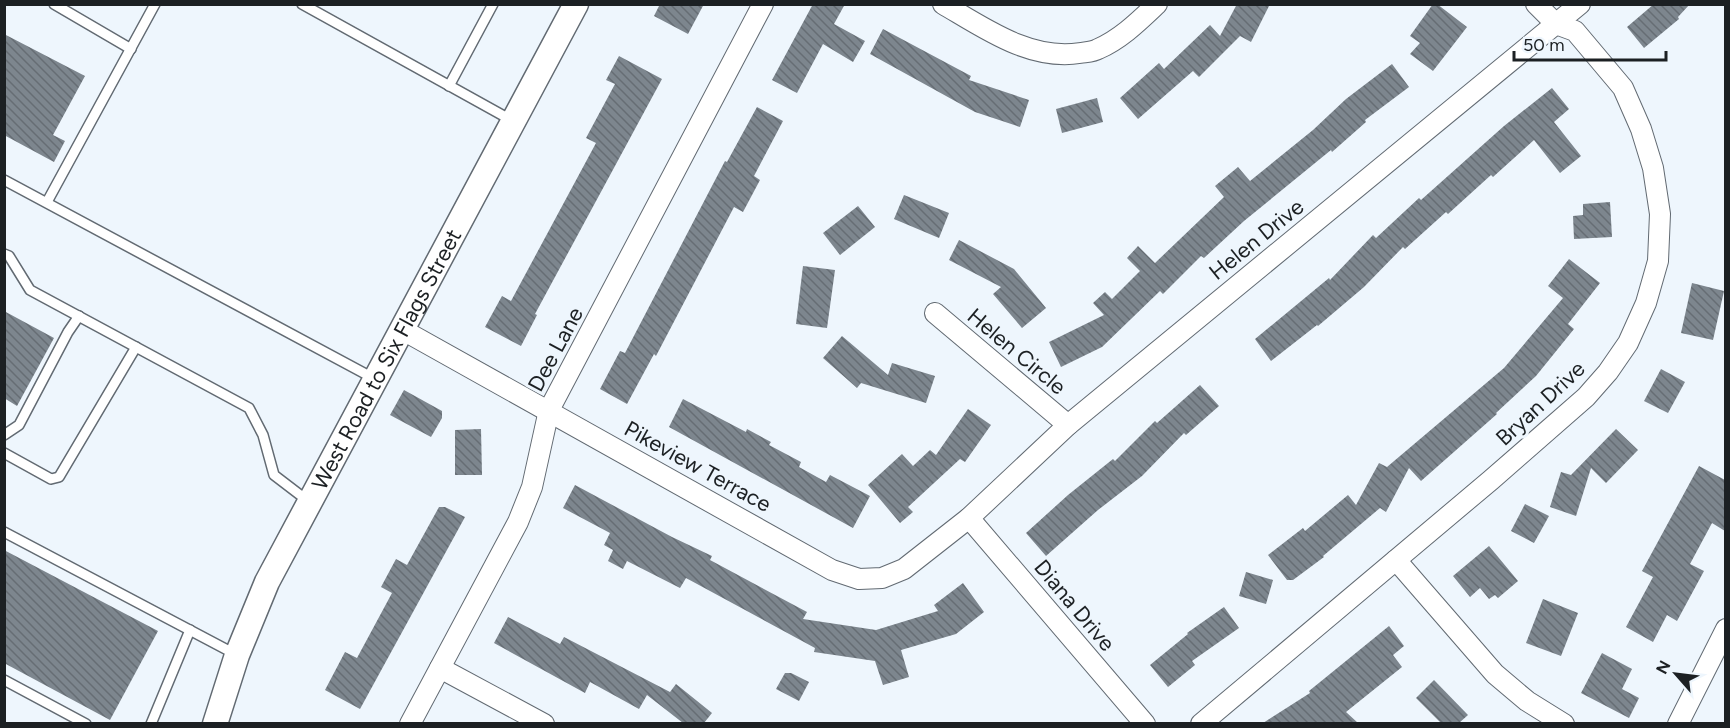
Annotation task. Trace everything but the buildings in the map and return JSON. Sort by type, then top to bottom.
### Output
[{"type":"street","name":"West Road to Six Flags Street","points":[[215,723],[237,655],[267,582],[576,4]]},
{"type":"street","name":"Dee Lane","points":[[410,723],[518,522],[532,487],[549,410],[763,4]]},
{"type":"street","points":[[943,4],[1006,40],[1041,51],[1068,55],[1097,50],[1123,35],[1157,4]]},
{"type":"street","name":"Bryan Drive","points":[[1201,723],[1396,560],[1586,396],[1608,372],[1628,342],[1646,303],[1658,261],[1660,214],[1653,168],[1641,129],[1623,88],[1575,31],[1556,24],[1536,4]]},
{"type":"street","name":"Helen Drive","points":[[969,518],[1068,425],[1580,4]]},
{"type":"street","name":"Helen Circle","points":[[935,313],[1068,425]]},
{"type":"street","name":"Pikeview Terrace","points":[[401,329],[832,570],[859,579],[882,578],[904,569],[969,518]]},
{"type":"street","name":"Diana Drive","points":[[969,518],[1145,723]]},
{"type":"street","points":[[1396,560],[1495,674],[1527,701],[1564,723]]},
{"type":"street","points":[[1678,723],[1725,629]]},
{"type":"street","points":[[440,668],[544,723]]},
{"type":"lane","points":[[54,4],[131,49]]},
{"type":"lane","points":[[47,202],[155,4]]},
{"type":"lane","points":[[302,4],[513,121]]},
{"type":"lane","points":[[449,86],[493,4]]},
{"type":"lane","points":[[4,180],[375,379]]},
{"type":"lane","points":[[4,254],[9,256],[30,290],[249,408],[263,435],[274,475],[310,502]]},
{"type":"lane","points":[[4,435],[19,425],[68,332],[79,316]]},
{"type":"lane","points":[[4,453],[51,479],[59,477],[136,347]]},
{"type":"lane","points":[[4,532],[237,655]]},
{"type":"lane","points":[[151,723],[190,630]]},
{"type":"lane","points":[[4,680],[86,723]]}]
